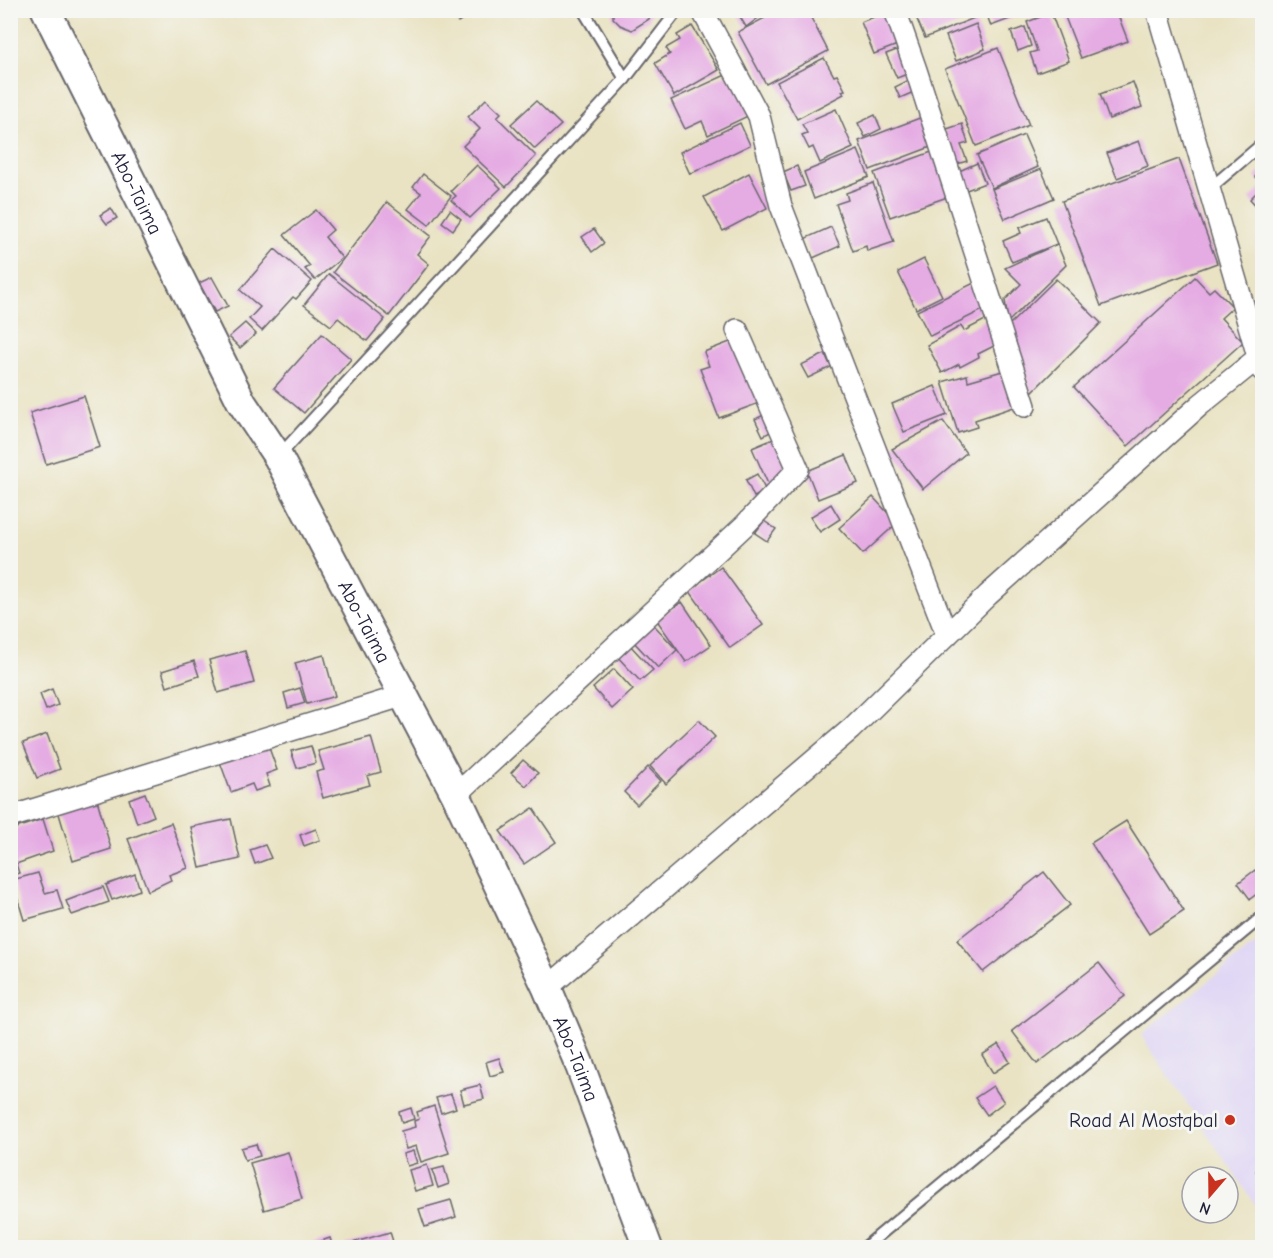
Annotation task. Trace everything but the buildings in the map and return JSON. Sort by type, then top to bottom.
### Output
[{"type":"street","name":"Abo-Taima","points":[[46,10],[242,403],[278,457],[456,795],[547,988],[580,1066],[648,1248]]},
{"type":"street","points":[[702,10],[759,116],[781,206],[947,635]]},
{"type":"street","points":[[895,10],[1026,406]]},
{"type":"street","points":[[547,988],[851,729],[988,595],[1200,405],[1260,364],[1157,10]]},
{"type":"street","points":[[456,795],[745,525],[798,469],[737,330]]},
{"type":"street","points":[[10,817],[405,695]]},
{"type":"lane","points":[[584,10],[625,79]]},
{"type":"lane","points":[[278,457],[625,79],[678,10]]},
{"type":"lane","points":[[1209,189],[1263,144]]},
{"type":"lane","points":[[864,1248],[1263,917]]},
{"type":"shaded area","name":"Road Al Mostqbal","points":[[1262,938],[1262,1206],[1258,1209],[1240,1182],[1240,1165],[1228,1165],[1141,1035]]},
{"type":"place","name":"Road Al Mostqbal","points":[[1230,1120]]}]
